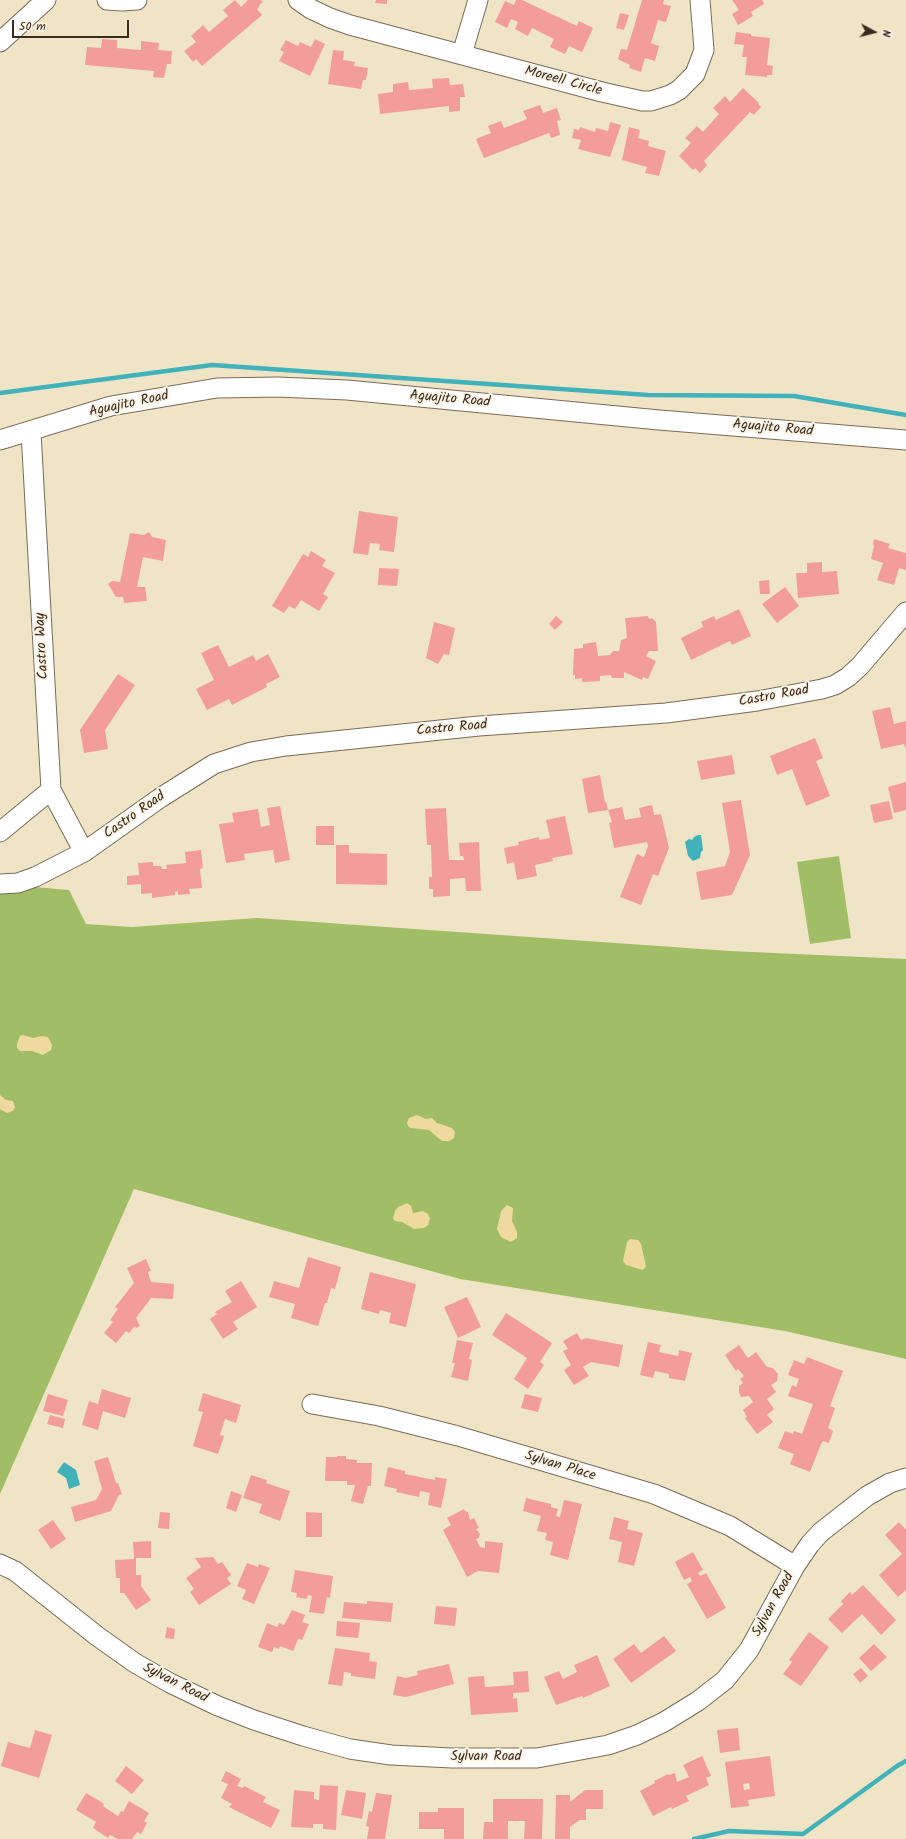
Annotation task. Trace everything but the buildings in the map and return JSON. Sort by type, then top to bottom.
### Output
[{"type":"street","points":[[0,42],[46,0]]},
{"type":"street","points":[[107,0],[137,0]]},
{"type":"street","name":"Moreell Circle","points":[[298,0],[324,15],[350,25],[610,94],[642,101],[651,101],[670,95],[679,90],[695,74],[704,50],[700,0]]},
{"type":"street","points":[[462,54],[478,0]]},
{"type":"street","name":"Aguajito Road","points":[[0,440],[31,432],[111,406],[218,388],[278,387],[347,390],[659,420],[906,440]]},
{"type":"street","name":"Castro Way","points":[[31,432],[51,790],[84,852]]},
{"type":"street","name":"Castro Road","points":[[0,884],[18,883],[35,877],[84,852],[160,798],[214,764],[251,752],[286,746],[471,727],[666,713],[757,701],[822,689],[835,685],[848,677],[860,666],[906,612]]},
{"type":"street","points":[[0,832],[51,790]]},
{"type":"street","name":"Sylvan Place","points":[[312,1404],[379,1416],[458,1436],[654,1494],[730,1526],[795,1566]]},
{"type":"street","name":"Sylvan Road","points":[[0,1564],[15,1571],[97,1636],[135,1663],[218,1706],[254,1720],[350,1749],[391,1755],[496,1759],[537,1758],[608,1745],[636,1735],[664,1722],[698,1701],[725,1680],[748,1650],[795,1566],[810,1544],[821,1532],[867,1496],[890,1483],[906,1478]]},
{"type":"green space","points":[[839,856],[851,938],[810,944],[797,862]]},
{"type":"green space","points":[[0,884],[69,890],[86,924],[132,927],[257,918],[730,951],[906,959],[906,1359],[785,1331],[460,1279],[134,1189],[0,1494]]},
{"type":"sand","points":[[23,1035],[33,1038],[42,1036],[48,1037],[52,1045],[51,1050],[43,1055],[32,1051],[20,1051],[17,1048],[17,1044],[20,1036]]},
{"type":"sand","points":[[0,1095],[6,1100],[13,1101],[15,1107],[13,1111],[7,1113],[0,1109]]},
{"type":"sand","points":[[417,1115],[426,1119],[432,1118],[437,1123],[452,1128],[455,1132],[454,1138],[449,1141],[442,1141],[429,1130],[411,1128],[408,1126],[407,1123],[409,1118]]},
{"type":"sand","points":[[407,1203],[411,1206],[413,1213],[423,1211],[428,1214],[430,1218],[428,1225],[424,1228],[414,1229],[393,1219],[395,1211],[398,1207]]},
{"type":"sand","points":[[507,1205],[513,1208],[512,1221],[517,1232],[517,1238],[511,1242],[501,1237],[497,1229],[501,1211]]},
{"type":"sand","points":[[630,1239],[638,1240],[641,1244],[646,1266],[643,1270],[626,1265],[623,1261],[627,1242]]},
{"type":"water","points":[[698,835],[701,835],[703,850],[700,858],[693,861],[688,856],[685,842],[689,839],[692,840]]},
{"type":"water","points":[[64,1462],[76,1470],[80,1485],[69,1489],[66,1478],[57,1472]]},
{"type":"waterway","points":[[0,393],[212,365],[648,395],[794,396],[906,415]]},
{"type":"waterway","points":[[694,1839],[729,1831],[803,1834],[906,1761]]}]
